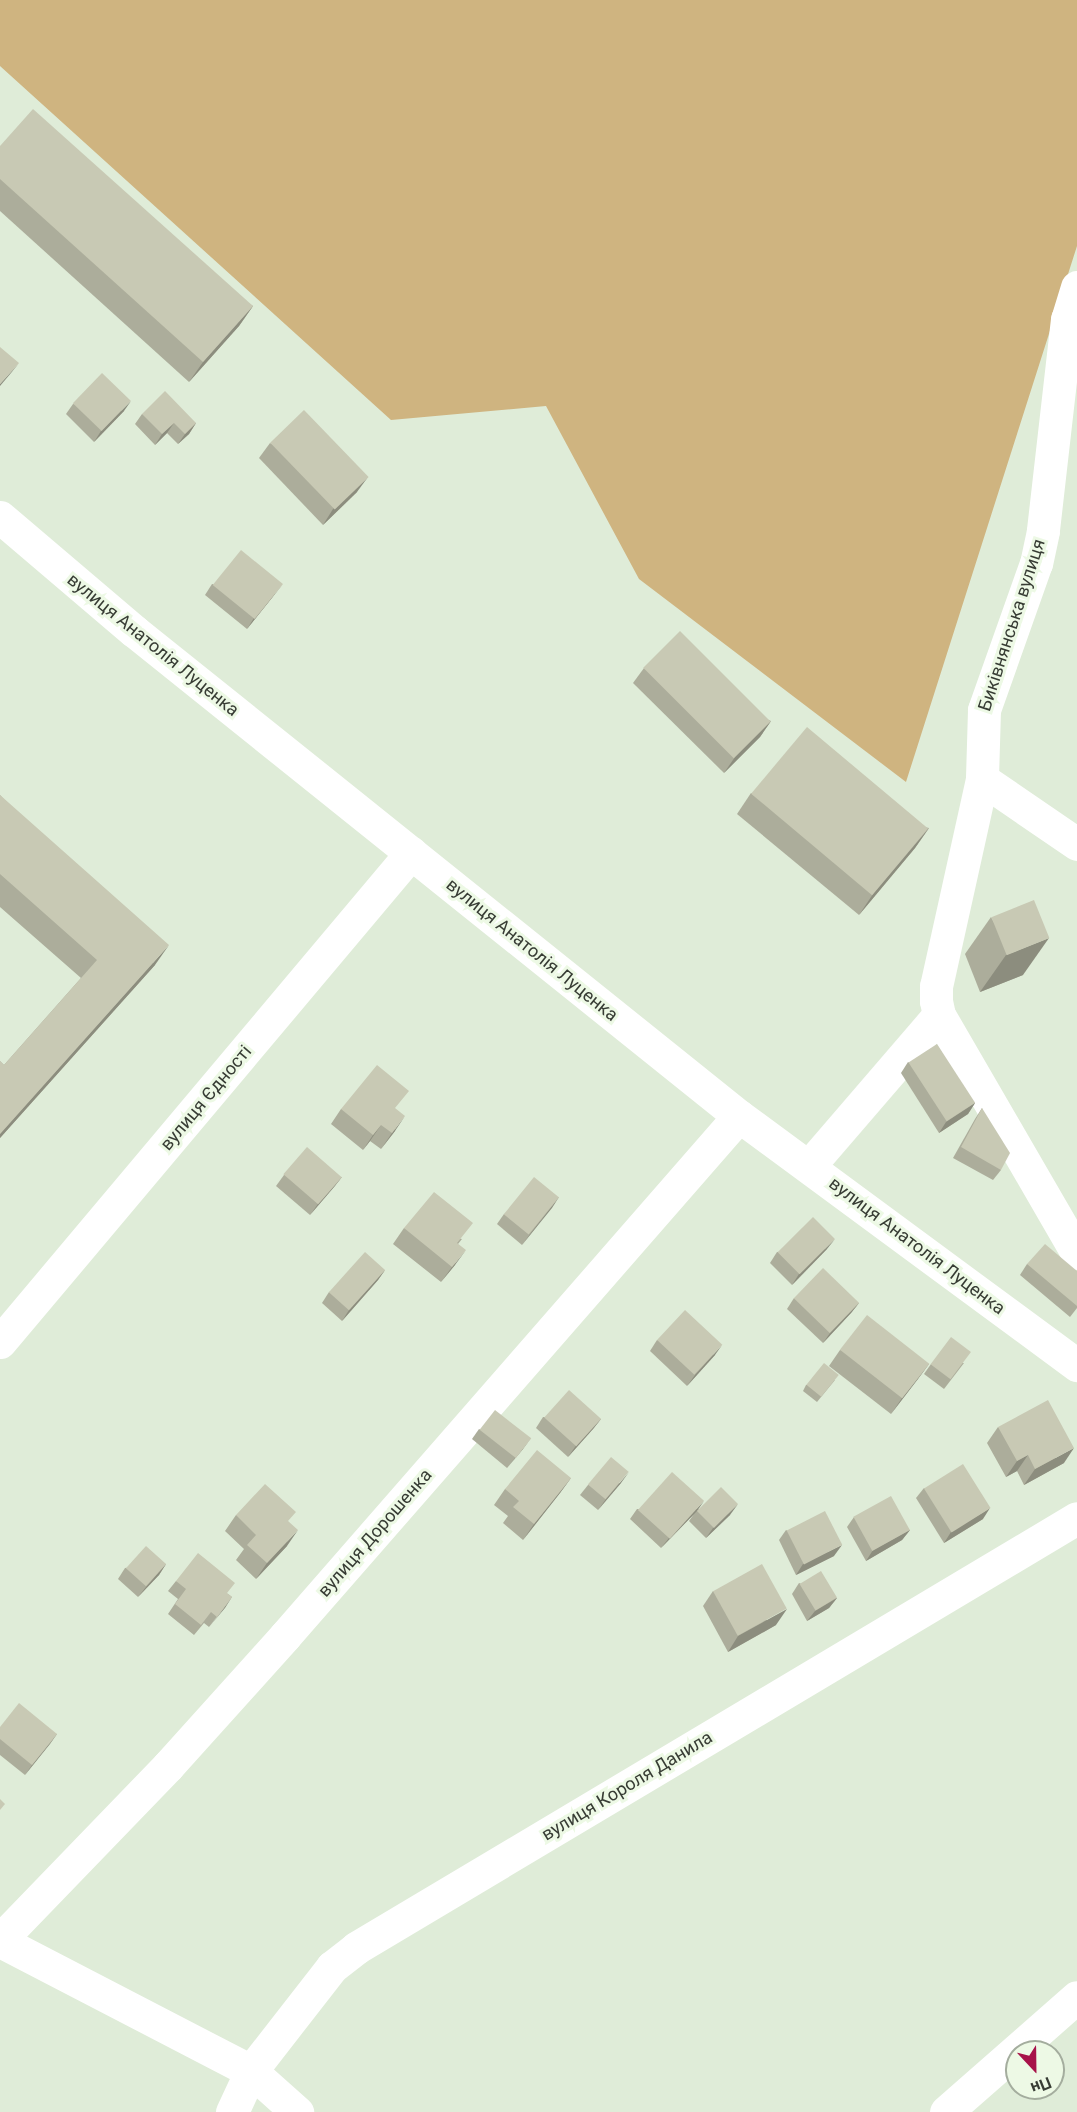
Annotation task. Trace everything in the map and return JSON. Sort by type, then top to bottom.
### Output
[{"type":"street","name":"Биківнянська вулиця","points":[[982,779],[984,710],[1040,542],[1067,319],[1077,287]]},
{"type":"street","name":"вулиця Анатолія Луценка","points":[[0,517],[134,631],[739,1116],[1077,1365]]},
{"type":"street","points":[[1077,844],[982,779],[936,986],[939,1016],[1077,1253]]},
{"type":"street","name":"вулиця Єдності","points":[[0,1342],[411,853]]},
{"type":"street","points":[[809,1166],[939,1016]]},
{"type":"street","name":"вулиця Дорошенка","points":[[0,1940],[168,1766],[293,1627],[739,1116]]},
{"type":"street","name":"вулиця Короля Данила","points":[[232,2112],[251,2072],[332,1966],[356,1948],[1077,1518]]},
{"type":"street","points":[[0,1940],[251,2072],[297,2112]]},
{"type":"street","points":[[946,2112],[1077,1997]]},
{"type":"shaded area","points":[[0,0],[1077,0],[1077,246],[906,782],[639,579],[546,406],[391,420],[0,66]]},
{"type":"building","points":[[33,109],[253,306],[203,362],[0,179],[0,146]]},
{"type":"building","points":[[0,347],[19,363],[0,384]]},
{"type":"building","points":[[102,373],[131,401],[102,431],[73,403]]},
{"type":"building","points":[[165,391],[196,423],[185,434],[174,423],[162,434],[142,414]]},
{"type":"building","points":[[304,410],[369,477],[335,510],[270,443]]},
{"type":"building","points":[[241,550],[283,584],[255,619],[213,585]]},
{"type":"building","points":[[680,631],[771,722],[734,758],[643,668]]},
{"type":"building","points":[[807,727],[928,829],[872,895],[751,794]]},
{"type":"building","points":[[0,795],[169,945],[0,1134],[0,1061],[4,1065],[97,960],[0,874]]},
{"type":"building","points":[[1034,900],[1049,938],[1007,955],[991,917]]},
{"type":"building","points":[[937,1044],[975,1103],[947,1121],[908,1063]]},
{"type":"building","points":[[377,1065],[409,1091],[395,1108],[405,1116],[392,1133],[381,1125],[373,1135],[341,1109]]},
{"type":"building","points":[[982,1108],[1010,1153],[1001,1170],[961,1147]]},
{"type":"building","points":[[307,1147],[342,1177],[318,1204],[283,1174]]},
{"type":"building","points":[[534,1177],[559,1197],[529,1234],[504,1214]]},
{"type":"building","points":[[434,1192],[473,1223],[457,1243],[466,1250],[452,1267],[404,1228]]},
{"type":"building","points":[[813,1217],[835,1239],[800,1274],[778,1252]]},
{"type":"building","points":[[1045,1244],[1077,1271],[1077,1306],[1027,1264]]},
{"type":"building","points":[[365,1252],[385,1270],[349,1310],[329,1292]]},
{"type":"building","points":[[823,1268],[859,1303],[830,1333],[794,1298]]},
{"type":"building","points":[[685,1310],[722,1345],[694,1375],[657,1340]]},
{"type":"building","points":[[867,1315],[929,1364],[902,1398],[840,1350]]},
{"type":"building","points":[[951,1337],[971,1352],[951,1379],[931,1364]]},
{"type":"building","points":[[824,1363],[839,1375],[821,1397],[806,1385]]},
{"type":"building","points":[[569,1390],[601,1419],[576,1446],[544,1417]]},
{"type":"building","points":[[1048,1400],[1074,1448],[1035,1469],[1028,1455],[1017,1461],[998,1427]]},
{"type":"building","points":[[495,1410],[531,1438],[516,1458],[480,1430]]},
{"type":"building","points":[[537,1450],[571,1478],[534,1524],[513,1507],[519,1501],[505,1489]]},
{"type":"building","points":[[611,1457],[629,1472],[605,1499],[588,1485]]},
{"type":"building","points":[[963,1464],[991,1508],[952,1532],[924,1488]]},
{"type":"building","points":[[672,1472],[704,1501],[670,1539],[638,1510]]},
{"type":"building","points":[[265,1484],[296,1512],[288,1521],[298,1530],[267,1563],[247,1545],[256,1535],[236,1515]]},
{"type":"building","points":[[721,1487],[738,1504],[714,1528],[697,1511]]},
{"type":"building","points":[[891,1496],[910,1530],[872,1551],[853,1517]]},
{"type":"building","points":[[825,1511],[842,1545],[804,1564],[787,1531]]},
{"type":"building","points":[[146,1546],[166,1564],[146,1586],[126,1568]]},
{"type":"building","points":[[198,1553],[235,1583],[227,1593],[232,1597],[217,1617],[211,1612],[201,1625],[175,1604],[186,1589],[176,1581]]},
{"type":"building","points":[[762,1564],[787,1609],[738,1636],[713,1591]]},
{"type":"building","points":[[821,1571],[837,1598],[816,1610],[800,1584]]},
{"type":"building","points":[[19,1703],[57,1734],[32,1765],[0,1739],[0,1727]]},
{"type":"building","points":[[0,1799],[5,1804],[0,1810]]}]
